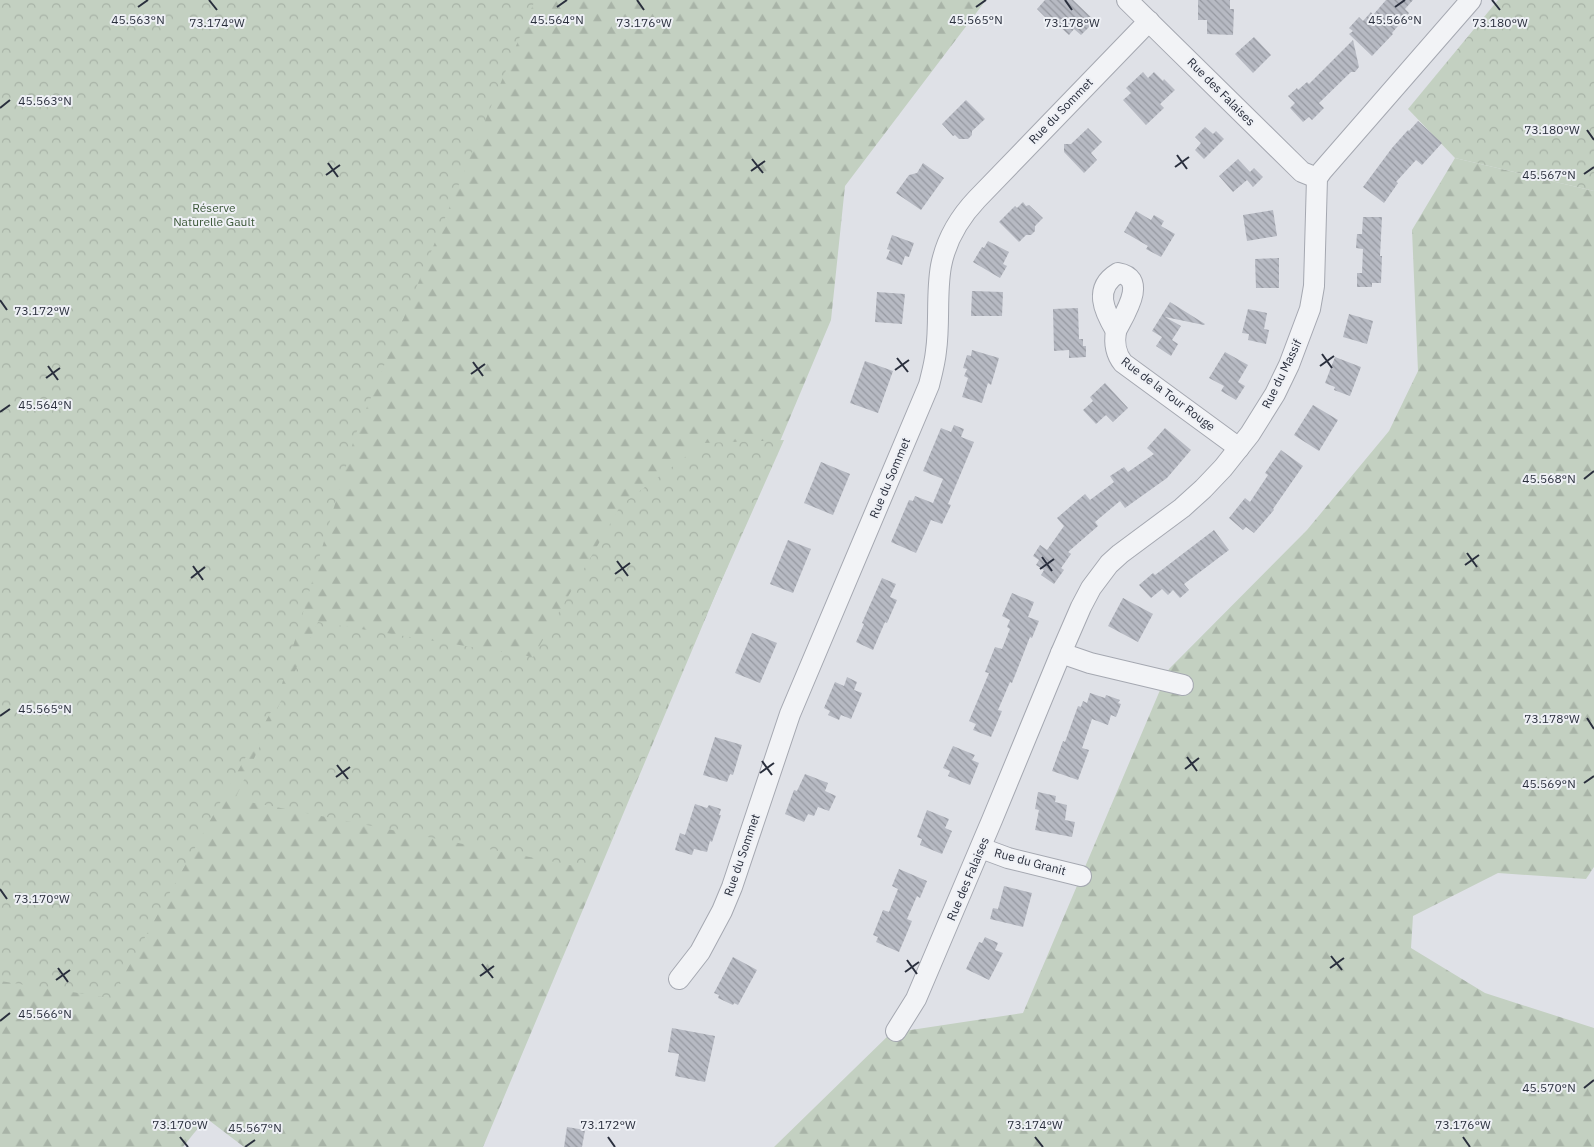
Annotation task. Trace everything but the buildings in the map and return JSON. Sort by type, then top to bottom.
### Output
[{"type":"street","name":"Rue des Falaises","points":[[1127,0],[1302,172],[1317,178]]},
{"type":"street","points":[[1317,178],[1327,164],[1471,0]]},
{"type":"street","name":"Rue du Sommet","points":[[679,979],[700,952],[722,911],[790,714],[929,384],[937,349],[941,266],[952,235],[962,216],[977,199],[1149,22]]},
{"type":"street","name":"Rue du Massif","points":[[1032,723],[1081,607],[1091,588],[1109,564],[1120,554],[1189,502],[1223,468],[1262,416],[1275,394],[1289,365],[1310,309],[1314,286],[1317,178]]},
{"type":"street","name":"Rue de la Tour Rouge","points":[[1116,331],[1114,343],[1116,352],[1123,363],[1239,448]]},
{"type":"street","points":[[1061,653],[1090,663],[1182,685]]},
{"type":"street","name":"Rue des Falaises","points":[[896,1031],[916,999],[1032,723]]},
{"type":"street","name":"Rue du Granit","points":[[981,848],[1008,858],[1080,876]]},
{"type":"green space","points":[[0,0],[986,0],[845,186],[831,320],[483,1147],[244,1147],[206,1118],[183,1147],[0,1147]]},
{"type":"green space","name":"Réserve Naturelle Gault","points":[[0,0],[535,0],[355,436],[277,701],[111,998],[0,981]]},
{"type":"green space","points":[[1498,0],[1594,0],[1594,191],[1455,158],[1408,109]]},
{"type":"green space","points":[[1455,158],[1594,191],[1594,867],[1586,879],[1498,873],[1413,916],[1411,948],[1485,993],[1594,1028],[1594,1147],[774,1147],[891,1033],[1023,1013],[1169,669],[1307,530],[1389,431],[1418,371],[1412,230]]},
{"type":"green space","points":[[784,440],[677,681],[609,845],[590,869],[235,799],[318,622],[533,657],[621,505],[704,443]]}]
